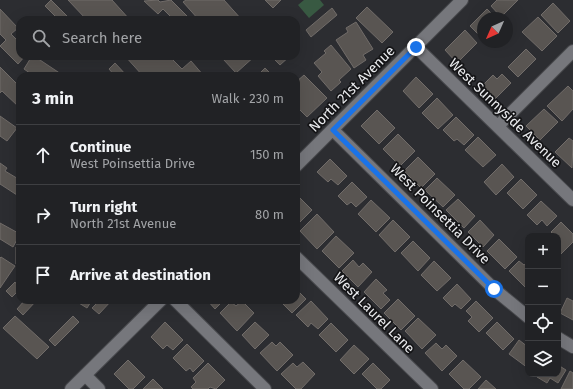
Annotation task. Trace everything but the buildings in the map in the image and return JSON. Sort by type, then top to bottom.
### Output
[{"type":"street","name":"North 21st Avenue","points":[[300,162],[462,0]]},
{"type":"street","name":"West Sunnyside Avenue","points":[[416,47],[573,200]]},
{"type":"street","points":[[498,126],[573,51]]},
{"type":"street","name":"West Poinsettia Drive","points":[[333,130],[494,289],[525,315]]},
{"type":"street","name":"West Laurel Lane","points":[[300,261],[432,389]]},
{"type":"street","points":[[71,389],[157,304]]},
{"type":"street","points":[[179,304],[265,389]]},
{"type":"street","points":[[561,340],[573,347]]},
{"type":"street","points":[[85,375],[99,389]]},
{"type":"green space","points":[[304,0],[320,0],[324,5],[309,18],[298,5]]},
{"type":"route","points":[[416,47],[333,130],[494,289]]}]
